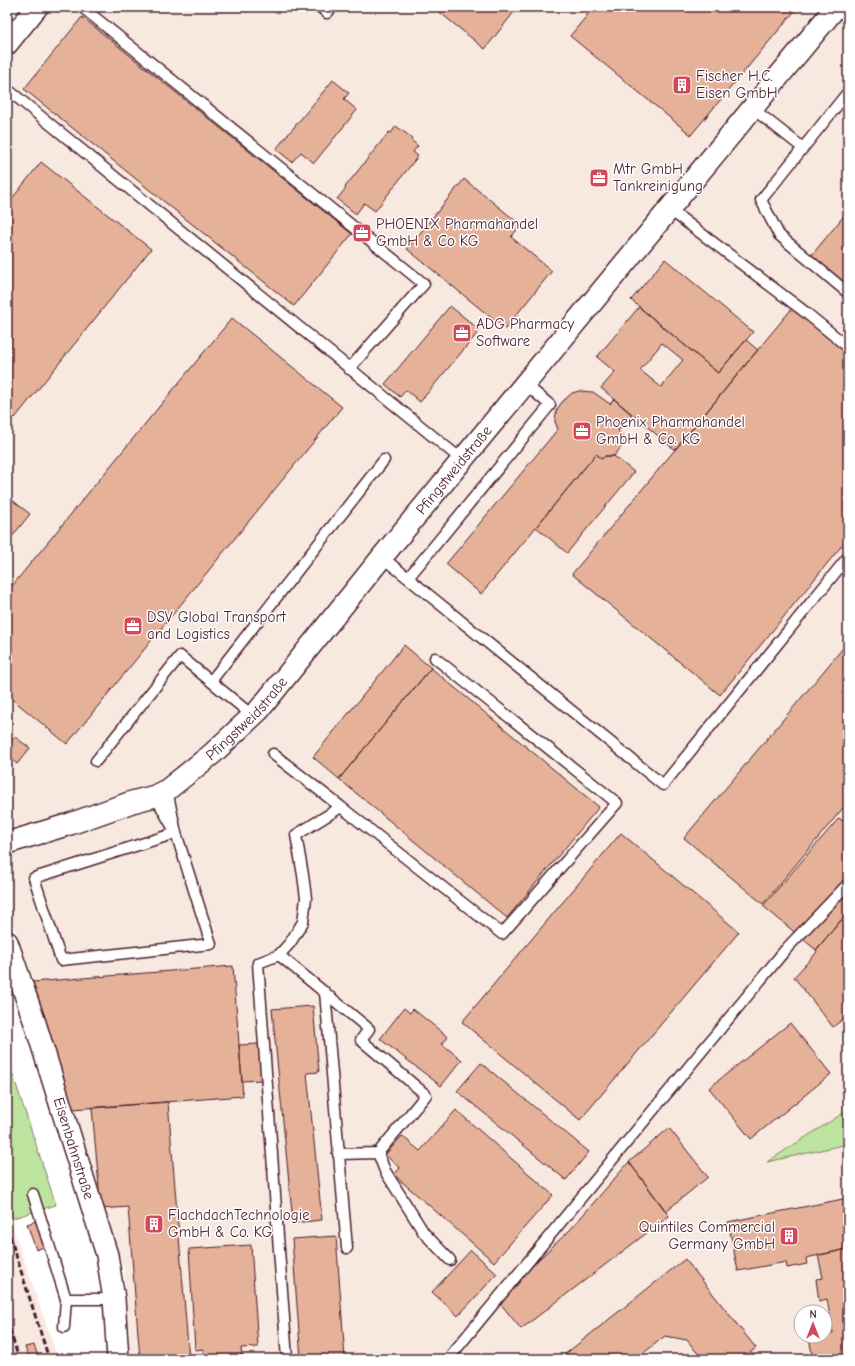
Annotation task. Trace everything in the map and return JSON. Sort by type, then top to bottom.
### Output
[{"type":"street","points":[[7,44],[37,7]]},
{"type":"street","name":"Pfingstweidstraße","points":[[7,843],[70,824],[161,793],[212,754],[260,710],[382,557],[836,7]]},
{"type":"street","name":"Eisenbahnstraße","points":[[7,942],[36,1026],[74,1153],[107,1254],[114,1299],[118,1359]]},
{"type":"lane","points":[[82,7],[424,284],[349,369]]},
{"type":"lane","points":[[320,7],[327,13],[332,7]]},
{"type":"lane","points":[[7,89],[462,460]]},
{"type":"lane","points":[[848,92],[761,200],[779,236],[848,293]]},
{"type":"lane","points":[[752,108],[803,148]]},
{"type":"lane","points":[[669,209],[806,312],[848,346]]},
{"type":"lane","points":[[408,578],[550,404],[525,384]]},
{"type":"lane","points":[[211,681],[384,460]]},
{"type":"lane","points":[[382,557],[663,784],[848,557]]},
{"type":"lane","points":[[96,761],[180,656],[253,716]]},
{"type":"lane","points":[[274,754],[502,934],[616,803],[435,658]]},
{"type":"lane","points":[[161,793],[176,833],[211,944],[61,960],[34,878],[176,833]]},
{"type":"lane","points":[[287,1359],[258,963],[279,955],[290,942],[303,922],[306,898],[296,835],[341,807]]},
{"type":"lane","points":[[448,1359],[786,949],[848,884]]},
{"type":"lane","points":[[279,955],[370,1029],[361,1040],[426,1094],[378,1153],[338,1154]]},
{"type":"lane","points":[[324,992],[347,1248]]},
{"type":"lane","points":[[378,1153],[385,1171],[424,1233],[450,1260]]},
{"type":"lane","points":[[33,1194],[66,1299],[64,1327]]},
{"type":"lane","points":[[66,1299],[114,1299]]},
{"type":"shaded area","points":[[48,7],[848,7],[848,1359],[130,1359],[124,1270],[33,978],[7,908],[7,57]]},
{"type":"shaded area","points":[[7,1211],[58,1359],[7,1359]]},
{"type":"green space","points":[[7,1057],[56,1205],[10,1219],[7,1209]]},
{"type":"green space","points":[[848,1110],[848,1151],[843,1145],[767,1162]]},
{"type":"building","points":[[433,7],[518,7],[485,49]]},
{"type":"building","name":"Fischer H.C. Eisen GmbH","points":[[594,7],[798,7],[691,135],[570,36]]},
{"type":"building","points":[[82,17],[352,234],[294,306],[24,89]]},
{"type":"building","points":[[333,80],[349,93],[344,99],[357,110],[314,163],[301,152],[292,162],[276,149]]},
{"type":"building","points":[[396,126],[412,138],[411,140],[418,146],[413,152],[418,156],[375,211],[364,203],[356,214],[337,199],[389,132],[391,133]]},
{"type":"building","points":[[41,162],[151,249],[15,418],[7,412],[7,205]]},
{"type":"building","points":[[464,179],[521,225],[511,237],[552,271],[505,329],[407,249]]},
{"type":"building","points":[[848,211],[848,286],[811,256]]},
{"type":"building","points":[[665,259],[753,332],[718,373],[631,300]]},
{"type":"building","points":[[450,306],[480,330],[420,402],[406,390],[400,397],[385,384]]},
{"type":"building","points":[[794,306],[848,351],[848,538],[720,695],[572,574]]},
{"type":"building","points":[[639,307],[718,373],[746,340],[758,350],[675,450],[601,388],[615,372],[597,357]],"holes":[[[662,343],[683,360],[661,387],[640,370]]]},
{"type":"building","points":[[232,318],[342,407],[67,744],[7,695],[7,592]]},
{"type":"building","points":[[579,391],[593,392],[610,404],[614,399],[632,415],[618,431],[627,440],[614,456],[605,456],[602,459],[596,454],[481,594],[446,564],[558,429],[555,422],[556,411],[562,402],[572,393]]},
{"type":"building","points":[[596,454],[602,459],[605,456],[614,456],[634,472],[567,553],[536,527]]},
{"type":"building","points":[[7,496],[30,514],[7,543]]},
{"type":"building","points":[[848,642],[848,802],[763,904],[684,838]]},
{"type":"building","points":[[404,645],[431,668],[339,779],[313,757]]},
{"type":"building","points":[[431,668],[599,807],[507,918],[339,779]]},
{"type":"building","points":[[15,737],[30,748],[17,764],[7,755],[7,746]]},
{"type":"building","points":[[839,818],[848,825],[848,912],[816,950],[763,906]]},
{"type":"building","points":[[621,833],[739,932],[580,1120],[462,1022]]},
{"type":"building","points":[[848,912],[848,1015],[833,1027],[794,977],[817,952],[816,950]]},
{"type":"building","points":[[233,966],[243,1096],[73,1109],[33,982]]},
{"type":"building","points":[[313,1006],[319,1072],[307,1073],[322,1220],[293,1223],[272,1009]]},
{"type":"building","points":[[404,1008],[410,1013],[413,1009],[448,1037],[442,1044],[462,1060],[441,1086],[380,1039]]},
{"type":"building","points":[[790,1023],[831,1074],[751,1139],[709,1088]]},
{"type":"building","points":[[259,1044],[262,1080],[242,1081],[239,1045]]},
{"type":"building","points":[[481,1063],[589,1152],[566,1180],[457,1091]]},
{"type":"building","name":"FlachdachTechnologie GmbH & Co. KG","points":[[168,1102],[189,1359],[140,1359],[128,1207],[101,1209],[92,1108]]},
{"type":"building","points":[[456,1110],[553,1195],[494,1262],[394,1175],[400,1168],[385,1155],[402,1136],[420,1151]]},
{"type":"building","points":[[669,1128],[708,1177],[666,1211],[629,1162]]},
{"type":"building","points":[[629,1162],[669,1216],[521,1329],[500,1303],[537,1261],[569,1231]]},
{"type":"building","name":"Quintiles Commercial Germany GmbH","points":[[848,1198],[848,1249],[806,1258],[807,1264],[787,1268],[786,1262],[738,1271],[728,1222]]},
{"type":"building","points":[[36,1221],[44,1247],[36,1250],[27,1224]]},
{"type":"building","points":[[336,1236],[345,1359],[301,1359],[292,1239]]},
{"type":"building","points":[[251,1245],[258,1347],[241,1348],[242,1359],[203,1359],[203,1349],[195,1350],[189,1249]]},
{"type":"building","points":[[848,1249],[848,1359],[813,1359],[810,1344],[833,1344],[833,1304],[828,1304],[827,1299],[819,1301],[816,1279],[823,1278],[818,1255]]},
{"type":"building","points":[[471,1250],[497,1274],[458,1316],[432,1292]]},
{"type":"building","points":[[685,1259],[756,1348],[742,1359],[702,1359],[687,1340],[665,1336],[636,1359],[559,1359]]},
{"type":"building","points":[[34,1345],[39,1359],[29,1359],[25,1347]]},
{"type":"railway","points":[[7,1227],[49,1359]]},
{"type":"railway","points":[[7,1321],[19,1359]]},
{"type":"place","name":"Fischer H.C. Eisen GmbH","points":[[682,85]]},
{"type":"place","name":"Mtr GmbH, Tankreinigung","points":[[599,178]]},
{"type":"place","name":"PHOENIX Pharmahandel GmbH & Co KG","points":[[362,233]]},
{"type":"place","name":"ADG Pharmacy Software","points":[[462,333]]},
{"type":"place","name":"Phoenix Pharmahandel GmbH & Co. KG","points":[[582,431]]},
{"type":"place","name":"DSV Global Transport and Logistics","points":[[133,626]]},
{"type":"place","name":"FlachdachTechnologie GmbH & Co. KG","points":[[154,1224]]},
{"type":"place","name":"Quintiles Commercial Germany GmbH","points":[[789,1236]]}]
